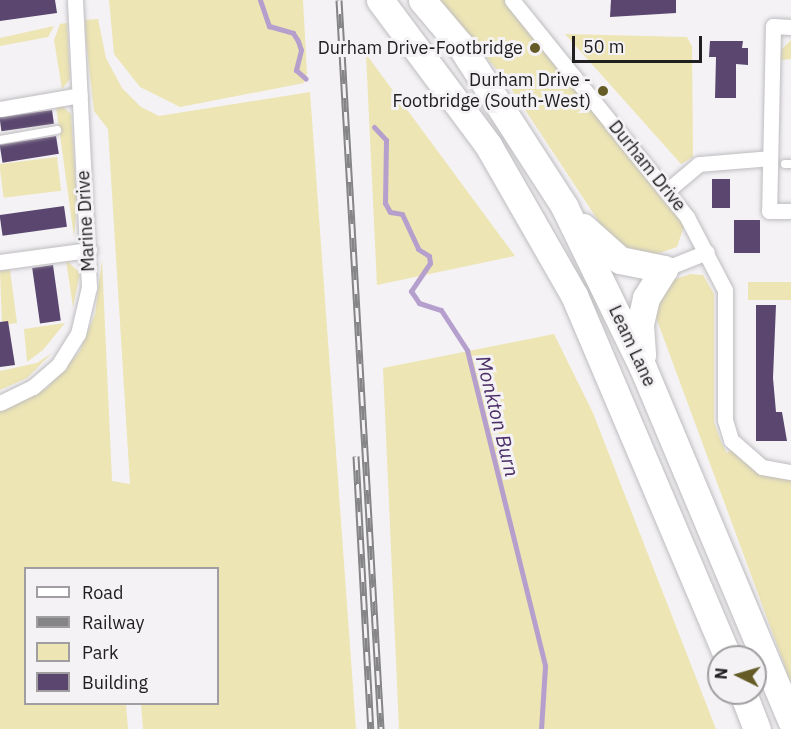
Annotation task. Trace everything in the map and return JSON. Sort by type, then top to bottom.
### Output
[{"type":"highway","name":"Leam Lane","points":[[380,0],[488,145],[574,295],[723,645]]},
{"type":"highway","name":"Leam Lane","points":[[422,0],[484,81],[564,206],[644,368],[791,720]]},
{"type":"highway","points":[[564,206],[620,260],[664,269],[646,298],[640,325],[644,368]]},
{"type":"highway","points":[[747,705],[758,729]]},
{"type":"street","name":"Marine Drive","points":[[0,403],[33,387],[59,364],[78,334],[89,287],[89,250],[75,0]]},
{"type":"street","name":"Durham Drive","points":[[512,0],[668,190],[707,252],[725,290],[725,420],[732,440],[762,467],[791,472]]},
{"type":"street","points":[[791,27],[773,26],[769,211],[791,211]]},
{"type":"street","points":[[0,109],[80,95]]},
{"type":"street","points":[[668,190],[699,164],[770,158]]},
{"type":"street","points":[[0,262],[89,250]]},
{"type":"street","points":[[664,269],[707,252]]},
{"type":"lane","points":[[0,140],[57,130]]},
{"type":"green space","points":[[109,0],[303,0],[307,74],[304,83],[180,107],[140,87],[114,54]]},
{"type":"green space","points":[[439,0],[512,0],[687,217],[677,247],[645,258],[615,246],[506,81]]},
{"type":"green space","points":[[98,19],[106,58],[122,88],[141,107],[159,116],[310,92],[356,729],[143,729],[141,705],[219,705],[219,567],[24,567],[24,705],[126,705],[128,729],[0,729],[0,410],[47,388],[80,351],[95,314],[102,260],[112,481],[130,484],[108,129],[94,111],[85,20]]},
{"type":"green space","points":[[67,23],[70,79],[62,89],[54,40],[60,24]]},
{"type":"green space","points":[[54,26],[48,37],[0,46],[0,38]]},
{"type":"green space","points":[[565,34],[687,37],[692,46],[693,157],[681,164]]},
{"type":"green space","points":[[791,40],[791,59],[781,60],[781,50]]},
{"type":"green space","points":[[366,54],[515,256],[377,285]]},
{"type":"green space","points":[[56,106],[62,106],[71,114],[77,205],[74,237]]},
{"type":"green space","points":[[57,157],[61,191],[4,198],[0,164]]},
{"type":"green space","points":[[66,260],[80,273],[73,307]]},
{"type":"green space","points":[[10,270],[17,323],[2,325],[0,271]]},
{"type":"green space","points":[[691,274],[703,275],[714,294],[714,422],[721,442],[727,453],[736,446],[791,472],[791,683],[654,312],[666,282]]},
{"type":"green space","points":[[748,282],[791,282],[791,300],[748,300]]},
{"type":"green space","points":[[65,323],[43,350],[27,362],[24,329]]},
{"type":"green space","points":[[554,334],[593,413],[716,729],[399,729],[383,368]]},
{"type":"green space","points":[[52,353],[27,378],[0,390],[0,371],[37,363]]},
{"type":"building","points":[[0,0],[55,0],[57,13],[0,21]]},
{"type":"building","points":[[611,0],[676,0],[676,13],[610,17]]},
{"type":"building","points":[[710,41],[743,41],[742,48],[748,48],[748,65],[736,64],[736,98],[715,98],[716,57],[709,57]]},
{"type":"building","points":[[52,110],[54,124],[1,131],[0,117]]},
{"type":"building","points":[[56,136],[59,154],[3,163],[0,145]]},
{"type":"building","points":[[712,179],[730,179],[730,208],[712,208]]},
{"type":"building","points":[[64,206],[67,227],[3,236],[0,215]]},
{"type":"building","points":[[734,220],[760,220],[760,253],[734,253]]},
{"type":"building","points":[[53,265],[61,320],[40,323],[32,268]]},
{"type":"building","points":[[756,305],[776,305],[773,378],[776,412],[782,412],[787,441],[756,441]]},
{"type":"building","points":[[8,321],[15,365],[0,367],[0,322]]},
{"type":"waterway","name":"Monkton Burn","points":[[260,0],[269,26],[293,33],[298,41],[301,50],[296,70],[306,79]]},
{"type":"waterway","name":"Monkton Burn","points":[[374,127],[386,140],[385,203],[390,212],[402,214],[418,249],[429,256],[430,263],[411,291],[419,303],[441,310],[467,350],[545,666],[541,729]]},
{"type":"railway","points":[[339,0],[381,729]]},
{"type":"railway","points":[[356,456],[371,729]]},
{"type":"place","name":"Durham Drive-Footbridge","points":[[535,48]]},
{"type":"place","name":"Durham Drive - Footbridge (South-West)","points":[[603,91]]}]
